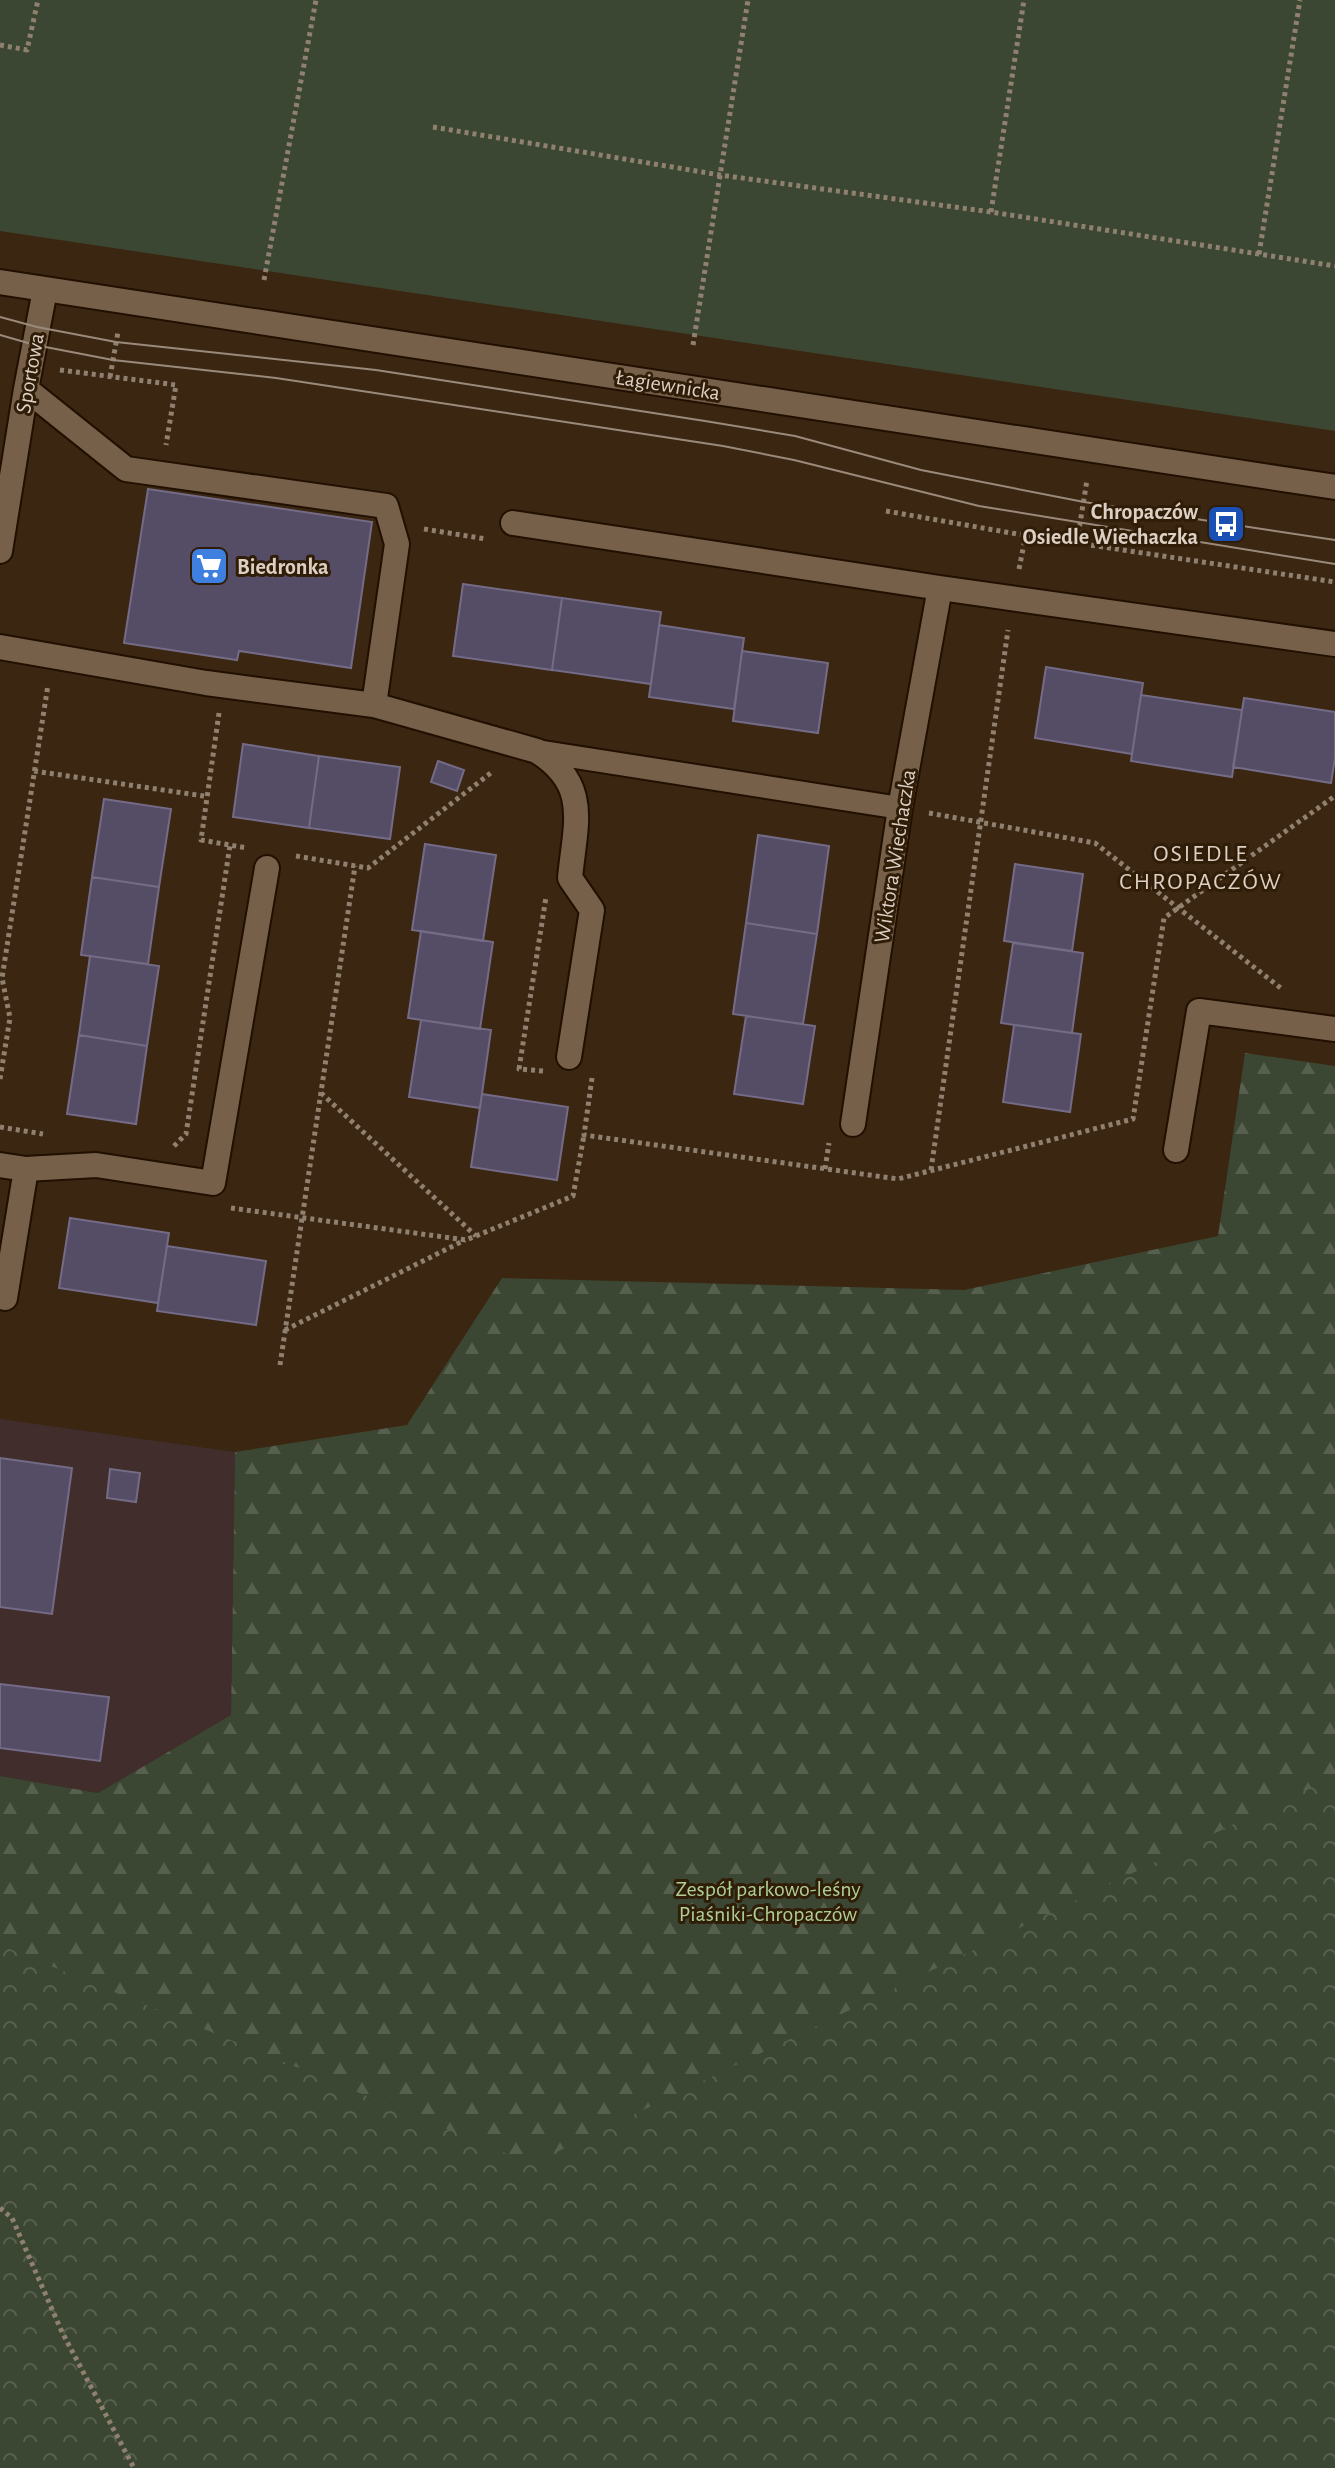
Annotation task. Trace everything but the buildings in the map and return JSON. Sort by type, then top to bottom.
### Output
[{"type":"street","name":"Łagiewnicka","points":[[0,282],[1335,487]]},
{"type":"street","name":"Sportowa","points":[[0,551],[45,290]]},
{"type":"street","points":[[28,378],[126,469],[386,506],[397,544],[374,705]]},
{"type":"street","points":[[513,523],[1335,644]]},
{"type":"street","name":"Wiktora Wiechaczka","points":[[853,1124],[900,808],[940,588]]},
{"type":"street","points":[[0,647],[206,683],[374,705],[537,751],[549,759],[572,786],[577,804],[570,878],[592,910],[569,1057]]},
{"type":"street","points":[[0,1165],[26,1169],[96,1165],[213,1183],[269,857]]},
{"type":"street","points":[[1176,1150],[1199,1011],[1335,1029]]},
{"type":"street","points":[[5,1298],[26,1169]]},
{"type":"lane","points":[[537,751],[900,808]]},
{"type":"path","points":[[0,45],[27,50],[38,0]]},
{"type":"path","points":[[264,280],[316,0]]},
{"type":"path","points":[[693,345],[748,0]]},
{"type":"path","points":[[991,212],[1024,0]]},
{"type":"path","points":[[1259,254],[1300,0]]},
{"type":"path","points":[[433,127],[720,175],[991,212],[1335,266]]},
{"type":"path","points":[[110,377],[118,332]]},
{"type":"path","points":[[28,378],[110,377],[176,385],[162,474]]},
{"type":"path","points":[[1077,542],[1088,475]]},
{"type":"path","points":[[886,511],[1335,582]]},
{"type":"path","points":[[931,1171],[1013,598],[1026,534]]},
{"type":"path","points":[[0,1079],[10,1018],[2,978],[52,656]]},
{"type":"path","points":[[221,701],[201,840],[269,857],[368,868],[493,771]]},
{"type":"path","points":[[34,771],[204,796]]},
{"type":"path","points":[[900,808],[1095,843],[1286,992]]},
{"type":"path","points":[[170,1148],[186,1134],[230,845]]},
{"type":"path","points":[[280,1365],[355,866]]},
{"type":"path","points":[[321,1093],[476,1236]]},
{"type":"path","points":[[0,1127],[44,1134]]},
{"type":"path","points":[[285,1330],[466,1240],[573,1196],[584,1135]]},
{"type":"path","points":[[227,1207],[466,1240]]},
{"type":"path","points":[[0,2208],[12,2218],[62,2332],[134,2468]]},
{"type":"shaded area","points":[[0,1419],[235,1452],[231,1715],[98,1793],[0,1776]]},
{"type":"green space","points":[[0,0],[1335,0],[1335,431],[0,231]]},
{"type":"green space","name":"Zespół parkowo-leśny Piaśniki-Chropaczów","points":[[1245,1053],[1335,1066],[1335,2468],[0,2468],[0,1776],[98,1793],[231,1715],[235,1452],[407,1425],[502,1278],[964,1290],[1218,1236]]},
{"type":"green space","points":[[1335,1775],[1335,2468],[0,2468],[0,1945],[532,2164]]},
{"type":"tram line","points":[[0,317],[116,342],[376,370],[795,436],[921,470],[1084,502],[1335,540]]},
{"type":"tram line","points":[[0,335],[113,360],[276,378],[723,446],[794,460],[979,506],[1335,564]]},
{"type":"place","name":"Chropaczów Osiedle Wiechaczka","points":[[1226,524]]},
{"type":"place","name":"Biedronka","points":[[209,566]]},
{"type":"district","name":"OSIEDLE CHROPACZÓW","points":[[1201,867]]}]
